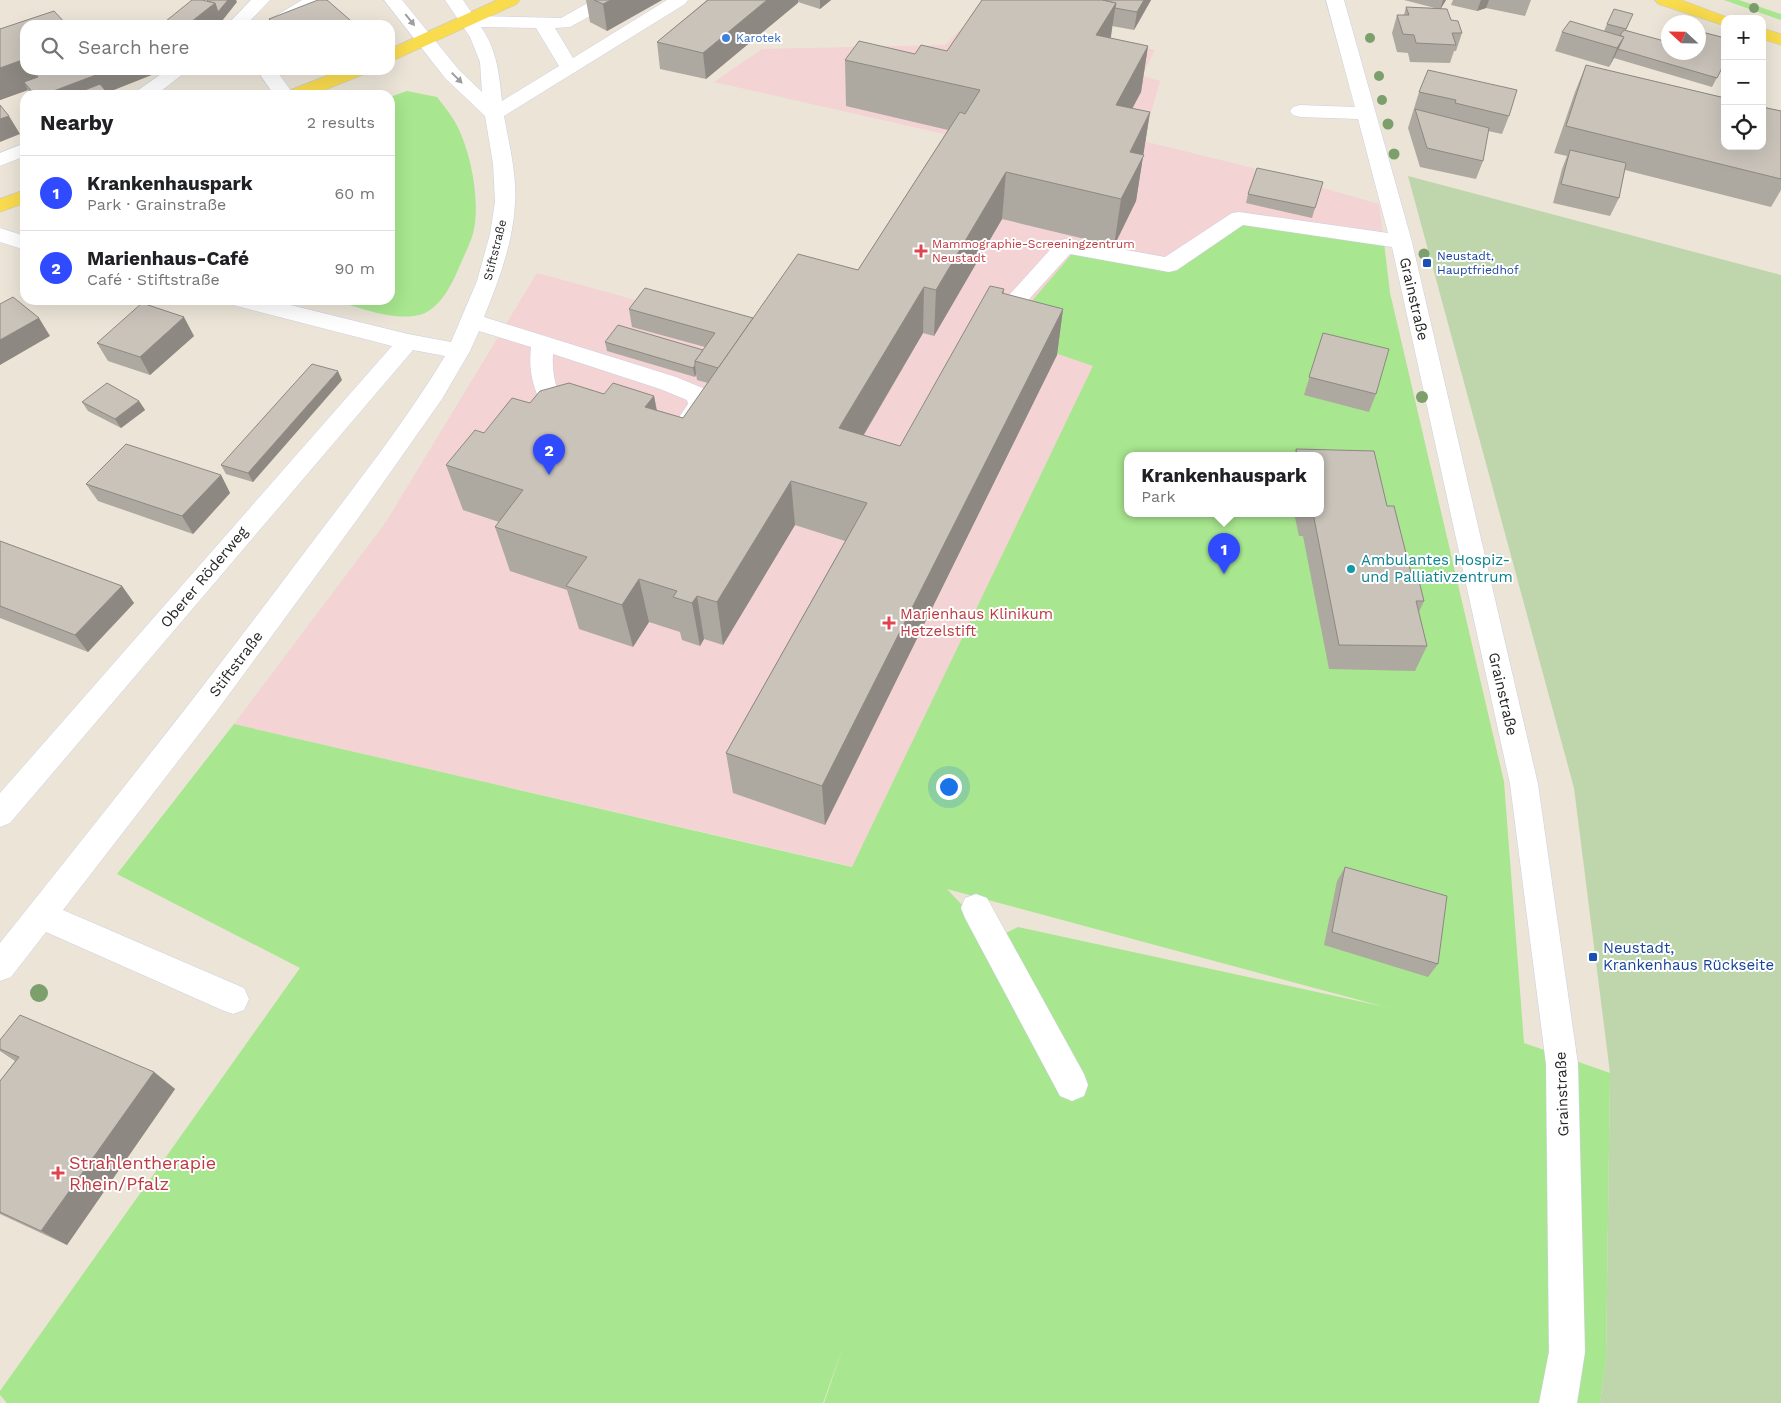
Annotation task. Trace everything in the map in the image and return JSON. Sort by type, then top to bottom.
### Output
[{"type":"main road","points":[[395,54],[511,0]]},
{"type":"main road","points":[[1664,0],[1721,20]]},
{"type":"main road","points":[[1766,34],[1781,40]]},
{"type":"main road","points":[[308,90],[345,75]]},
{"type":"main road","points":[[0,206],[20,198]]},
{"type":"street","points":[[241,20],[261,0]]},
{"type":"street","points":[[281,20],[315,0]]},
{"type":"street","points":[[393,0],[452,74],[494,114],[679,0]]},
{"type":"street","name":"Stiftstraße","points":[[0,967],[229,673],[412,424],[459,351],[488,281],[499,243],[506,202],[503,164],[494,114],[489,62],[469,21],[454,0]]},
{"type":"street","points":[[542,22],[583,0]]},
{"type":"street","points":[[469,21],[564,23],[606,0]]},
{"type":"street","name":"Grainstraße","points":[[1335,0],[1401,242],[1524,784],[1562,1064],[1567,1352],[1558,1403]]},
{"type":"street","points":[[542,22],[569,67]]},
{"type":"street","points":[[152,90],[173,75]]},
{"type":"street","points":[[270,75],[280,90]]},
{"type":"street","points":[[1300,111],[1366,113]]},
{"type":"street","points":[[0,160],[20,151]]},
{"type":"street","points":[[988,331],[1054,255],[1065,246],[1169,265],[1239,218],[1401,242]]},
{"type":"street","points":[[0,235],[20,241]]},
{"type":"street","points":[[261,305],[408,342],[459,351]]},
{"type":"street","points":[[473,321],[543,345],[668,383],[697,395],[700,405],[677,437],[668,441]]},
{"type":"street","name":"Oberer Röderweg","points":[[0,814],[408,342]]},
{"type":"street","points":[[543,345],[541,373],[545,390],[553,405],[556,409],[593,420]]},
{"type":"street","points":[[976,908],[1072,1085]]},
{"type":"street","points":[[41,915],[233,999]]},
{"type":"shaded area","name":"Marienhaus Klinikum Hetzelstift","points":[[977,13],[1155,50],[1142,76],[1160,81],[1143,141],[1245,166],[1379,204],[1390,293],[1504,782],[946,888],[234,724],[386,522],[537,273],[763,335],[861,295],[953,136],[714,82],[762,49],[945,45]]},
{"type":"green space","points":[[1724,0],[1739,0],[1781,14],[1781,20]]},
{"type":"green space","points":[[407,91],[437,97],[449,112],[466,147],[473,178],[476,210],[472,237],[455,277],[444,295],[435,306],[425,313],[403,317],[391,316],[350,305],[395,305],[395,95]]},
{"type":"green space","points":[[1408,176],[1781,275],[1781,1403],[1600,1403],[1606,1361],[1610,1073],[1574,788]]},
{"type":"green space","points":[[1242,224],[1384,243],[1390,293],[1504,782],[1524,1043],[1610,1073],[1606,1361],[1600,1403],[824,1403],[844,1344],[823,1403],[7,1403],[0,1395],[0,1391],[300,968],[117,874],[234,724],[852,867],[1093,366],[1003,335],[1072,254],[1172,271]],"holes":[[[947,889],[1385,1007],[1018,927],[994,939]]]},
{"type":"building","points":[[192,0],[215,3],[193,20],[167,20]]},
{"type":"building","points":[[208,0],[228,0],[218,12],[215,3]]},
{"type":"building","points":[[318,0],[327,0],[350,20],[270,20],[269,19]]},
{"type":"building","points":[[594,0],[611,0],[603,4]]},
{"type":"building","points":[[708,0],[767,0],[703,53],[657,42]]},
{"type":"building","points":[[982,0],[1103,0],[1116,3],[1096,35],[1148,46],[1116,105],[1150,112],[1130,152],[1144,155],[1121,199],[1006,172],[936,290],[924,287],[839,428],[900,446],[990,286],[1004,289],[1002,293],[1063,309],[822,786],[726,753],[867,503],[791,481],[717,602],[697,596],[692,603],[673,597],[677,591],[639,579],[622,605],[566,586],[587,557],[495,527],[523,490],[446,465],[475,430],[484,433],[512,398],[530,403],[540,391],[569,383],[604,394],[613,383],[654,396],[645,407],[683,418],[798,254],[858,270],[960,112],[965,114],[980,90],[845,60],[859,41],[915,54],[921,45],[947,51]]},
{"type":"building","points":[[1103,0],[1144,0],[1137,12],[1115,8],[1116,3]]},
{"type":"building","points":[[1406,7],[1447,9],[1451,20],[1458,21],[1462,33],[1452,33],[1456,45],[1416,43],[1414,35],[1403,34],[1397,15],[1409,15]]},
{"type":"building","points":[[1614,9],[1633,14],[1626,29],[1607,24]]},
{"type":"building","points":[[54,11],[62,20],[27,20]]},
{"type":"building","points":[[1570,21],[1624,37],[1617,48],[1562,32]]},
{"type":"building","points":[[20,22],[20,61],[0,68],[0,29]]},
{"type":"building","points":[[1624,30],[1661,40],[1661,60],[1706,60],[1706,33],[1721,37],[1721,70],[1717,78],[1618,49],[1624,37],[1620,35]]},
{"type":"building","points":[[1586,65],[1721,97],[1721,150],[1766,150],[1766,108],[1781,111],[1781,179],[1566,126]]},
{"type":"building","points":[[1428,70],[1517,90],[1509,116],[1455,103],[1456,100],[1419,92]]},
{"type":"building","points":[[36,75],[96,75],[56,90],[31,90],[24,82],[38,77]]},
{"type":"building","points":[[100,84],[105,90],[85,90]]},
{"type":"building","points":[[0,105],[9,116],[0,119]]},
{"type":"building","points":[[1415,109],[1489,128],[1483,161],[1427,148]]},
{"type":"building","points":[[1570,150],[1626,163],[1619,198],[1561,184]]},
{"type":"building","points":[[1257,168],[1323,182],[1315,208],[1248,194]]},
{"type":"building","points":[[645,288],[753,318],[718,368],[695,361],[715,333],[629,309]]},
{"type":"building","points":[[13,297],[20,303],[20,305],[23,305],[39,318],[0,340],[0,304]]},
{"type":"building","points":[[140,305],[148,305],[184,317],[140,357],[97,343]]},
{"type":"building","points":[[618,325],[703,350],[695,361],[693,368],[605,342]]},
{"type":"building","points":[[1323,333],[1389,349],[1376,394],[1309,377]]},
{"type":"building","points":[[312,364],[338,371],[248,473],[221,465]]},
{"type":"building","points":[[107,383],[139,401],[115,419],[82,402]]},
{"type":"building","points":[[126,444],[221,475],[182,516],[86,484]]},
{"type":"building","name":"Ambulantes Hospiz- und Palliativzentrum","points":[[1296,449],[1374,451],[1387,506],[1394,506],[1412,577],[1418,577],[1424,601],[1416,601],[1427,646],[1339,645],[1314,517],[1324,517],[1324,452],[1296,452]]},
{"type":"building","points":[[0,541],[122,586],[75,635],[0,606]]},
{"type":"building","points":[[1345,867],[1447,896],[1438,964],[1332,932]]},
{"type":"building","name":"Strahlentherapie Rhein/Pfalz","points":[[20,1015],[154,1072],[41,1231],[0,1212],[0,1081],[19,1057],[0,1049],[0,1040]]},
{"type":"place","name":"Karotek","points":[[726,38]]},
{"type":"place","name":"Mammographie-Screeningzentrum Neustadt","points":[[921,251]]},
{"type":"place","name":"Neustadt, Hauptfriedhof","points":[[1427,263]]},
{"type":"place","name":"Marienhaus-Café","points":[[549,475]]},
{"type":"place","name":"Ambulantes Hospiz- und Palliativzentrum","points":[[1351,569]]},
{"type":"place","name":"Krankenhauspark","points":[[1224,574]]},
{"type":"place","name":"Marienhaus Klinikum Hetzelstift","points":[[889,623]]},
{"type":"place","name":"Neustadt, Krankenhaus Rückseite","points":[[1593,957]]},
{"type":"place","name":"Strahlentherapie Rhein/Pfalz","points":[[58,1173]]}]
